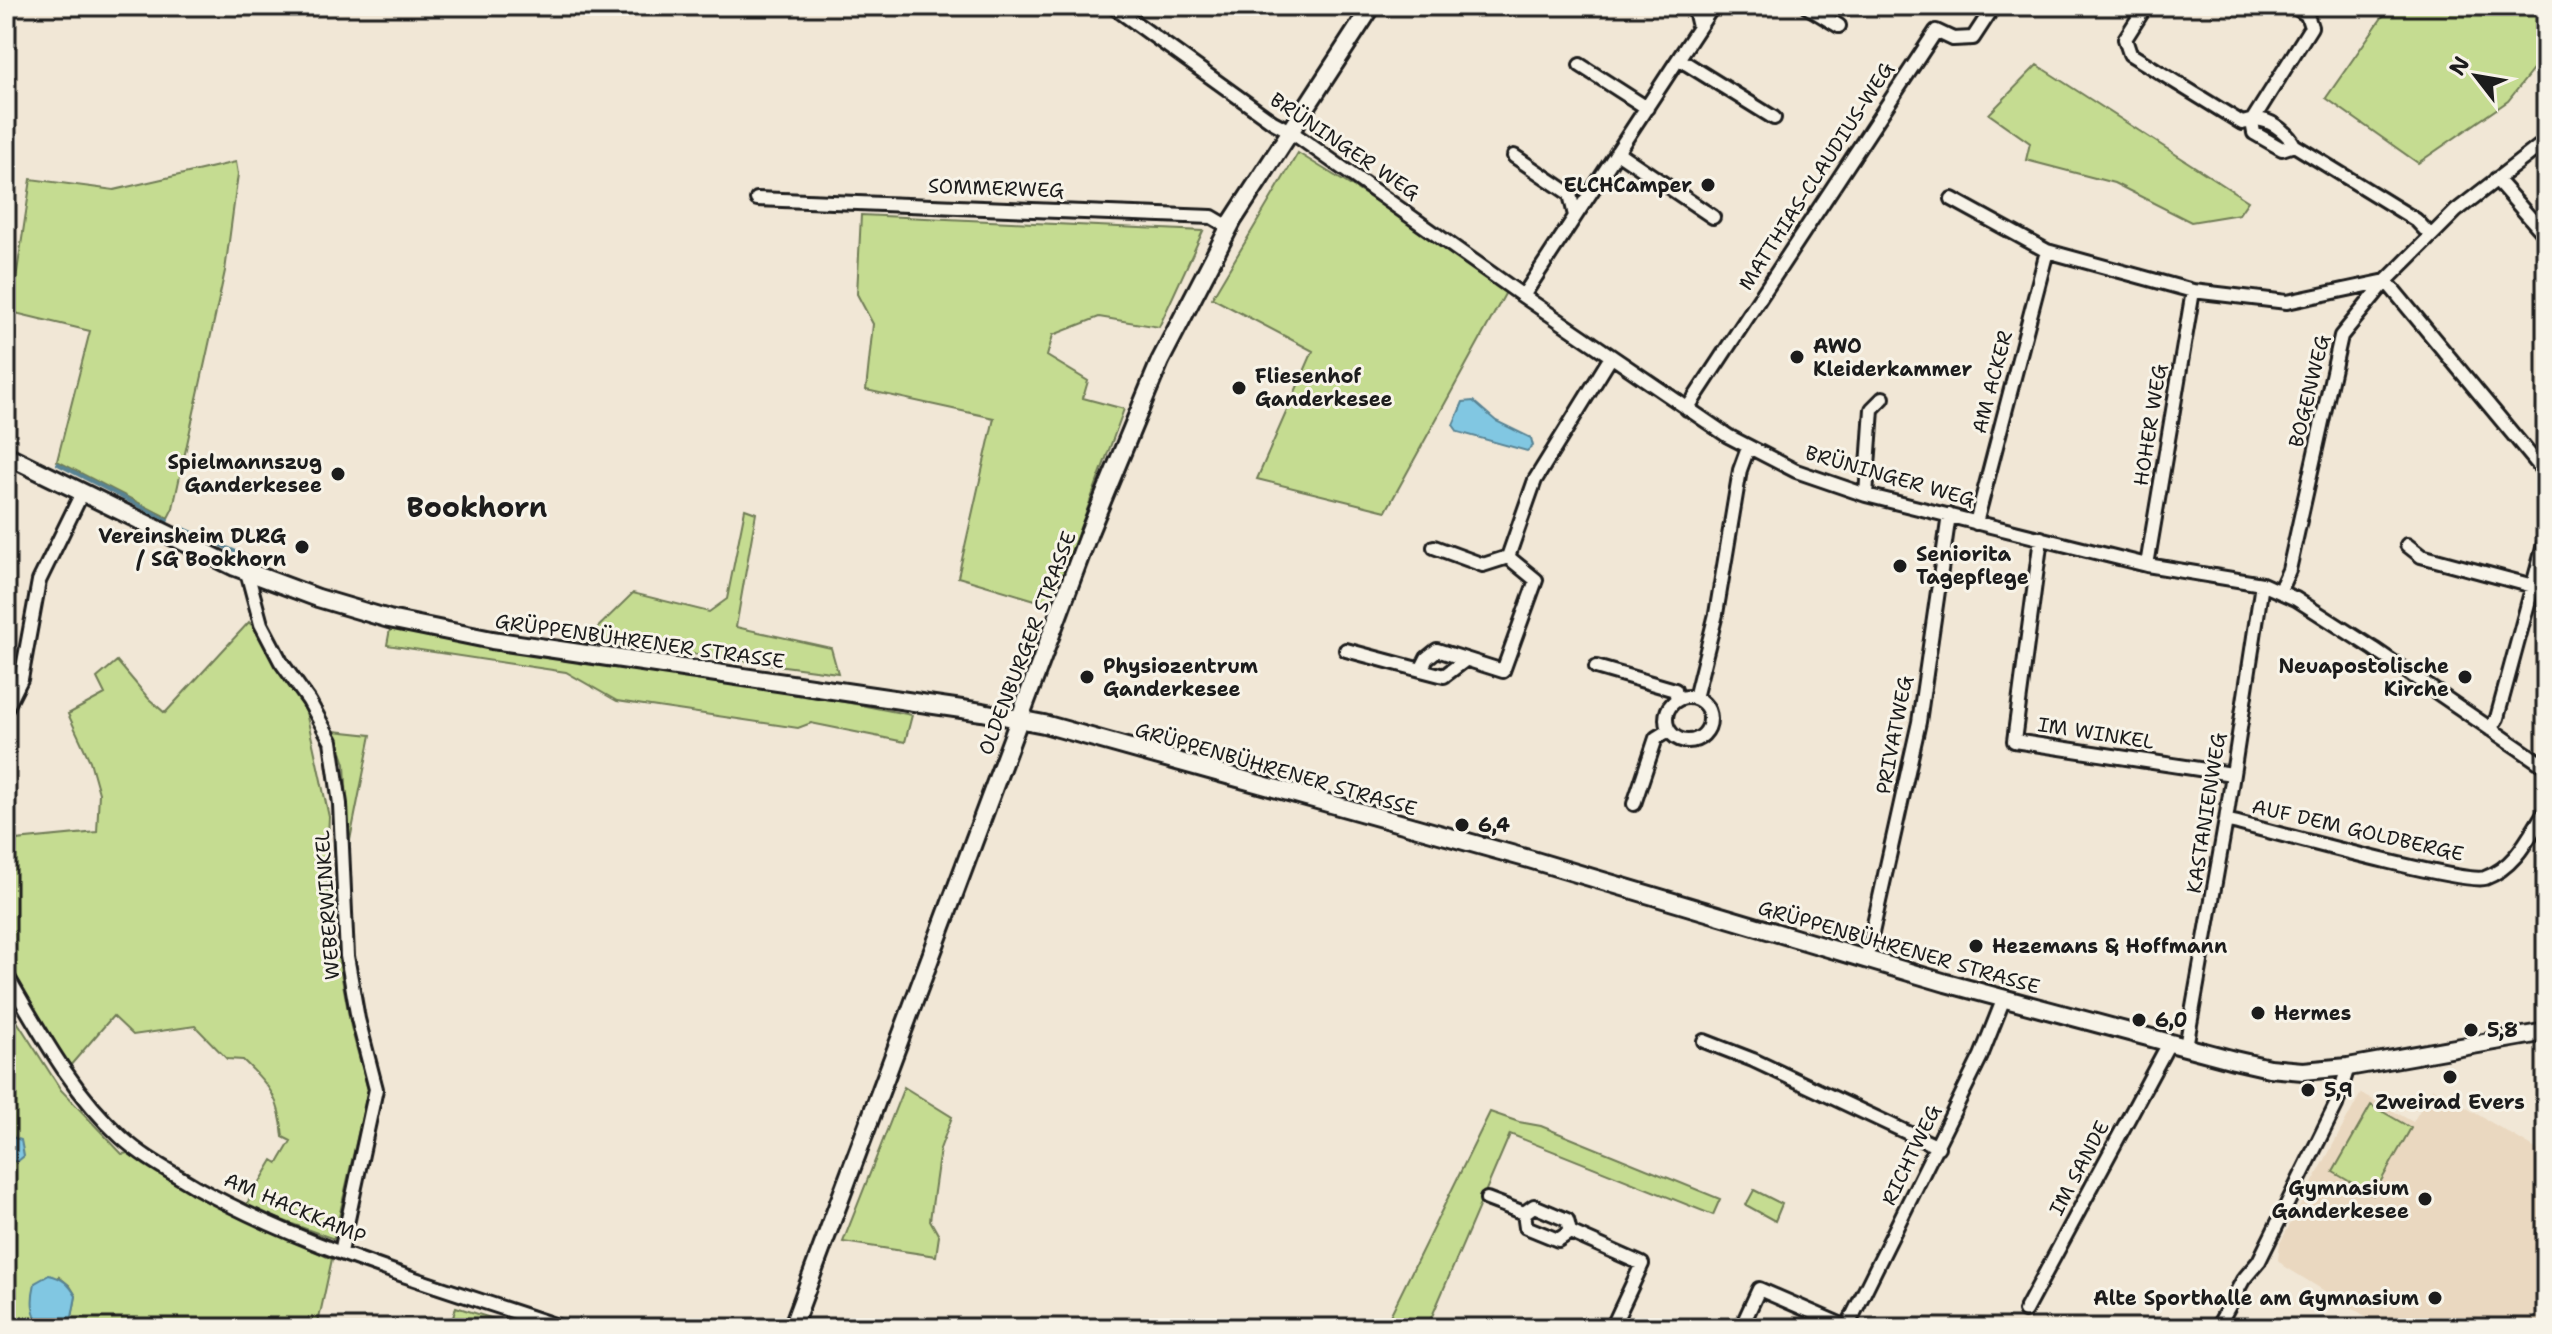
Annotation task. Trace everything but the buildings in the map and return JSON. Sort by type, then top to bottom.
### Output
[{"type":"street","name":"BRÜNINGER WEG","points":[[1112,6],[1523,296],[1748,448],[1796,471],[1866,495],[2147,565],[2262,584],[2280,590],[2374,649],[2546,767]]},
{"type":"street","name":"OLDENBURGER STRASSE","points":[[792,1328],[1090,530],[1160,361],[1229,227],[1372,6]]},
{"type":"street","points":[[1696,6],[1699,27]]},
{"type":"street","points":[[1523,296],[1713,6]]},
{"type":"street","points":[[1806,6],[1839,26]]},
{"type":"street","name":"MATTHIAS-CLAUDIUS-WEG","points":[[1687,409],[1936,31],[1953,39],[1973,38],[1994,6]]},
{"type":"street","points":[[2146,6],[2125,39],[2130,54],[2242,123],[2252,121]]},
{"type":"street","points":[[2293,6],[2307,15],[2311,27],[2252,121],[2254,133],[2282,149],[2294,145],[2416,220],[2431,236]]},
{"type":"street","points":[[1679,59],[1774,118]]},
{"type":"street","points":[[1580,65],[1647,108]]},
{"type":"street","name":"BOGENWEG","points":[[2280,590],[2289,570],[2341,336],[2386,281],[2456,211],[2546,141]]},
{"type":"street","points":[[1617,152],[1713,217]]},
{"type":"street","points":[[1514,156],[1570,194],[1575,216]]},
{"type":"street","points":[[2496,179],[2546,236]]},
{"type":"street","points":[[1570,194],[1591,190]]},
{"type":"street","name":"SOMMERWEG","points":[[757,199],[1212,217],[1229,227]]},
{"type":"street","points":[[1952,199],[2047,251],[2193,291],[2287,302],[2386,281],[2546,474],[2546,479]]},
{"type":"street","name":"AM ACKER","points":[[1976,523],[2047,251]]},
{"type":"street","name":"HOHER WEG","points":[[2147,565],[2193,291]]},
{"type":"street","points":[[1508,557],[1535,480],[1611,357]]},
{"type":"street","points":[[1866,495],[1872,409],[1883,398]]},
{"type":"street","points":[[1695,698],[1716,614],[1740,470],[1748,448]]},
{"type":"street","name":"GRÜPPENBÜHRENER STRASSE","points":[[6,455],[247,572],[389,619],[492,640],[1019,719],[1529,859],[1866,960],[2269,1068],[2303,1071],[2348,1067],[2546,1032]]},
{"type":"street","points":[[6,709],[21,679],[39,581],[82,493]]},
{"type":"street","name":"PRIVATWEG","points":[[1866,960],[1924,695],[1949,515]]},
{"type":"street","points":[[2490,729],[2501,705],[2546,537]]},
{"type":"street","name":"IM WINKEL","points":[[2041,538],[2014,741],[2232,774]]},
{"type":"street","points":[[2407,545],[2421,556],[2533,586]]},
{"type":"street","points":[[1434,547],[1483,565],[1508,557]]},
{"type":"street","points":[[1421,670],[1427,658],[1437,650],[1503,671],[1536,580],[1508,557]]},
{"type":"street","name":"WEBERWINKEL","points":[[247,572],[261,624],[331,741],[340,804],[347,956],[358,1019],[376,1089],[341,1252]]},
{"type":"street","name":"KASTANIENWEG","points":[[2186,1047],[2226,820],[2262,584]]},
{"type":"street","points":[[1346,650],[1444,676],[1464,661]]},
{"type":"street","points":[[1596,667],[1675,690],[1677,699]]},
{"type":"street","points":[[1695,698],[1702,701],[1709,712],[1709,726],[1694,740],[1687,741],[1669,730],[1667,712],[1677,699],[1695,698]]},
{"type":"street","points":[[1634,804],[1656,738],[1669,730]]},
{"type":"street","name":"AUF DEM GOLDBERGE","points":[[2226,820],[2434,871],[2482,879],[2518,854],[2546,810]]},
{"type":"street","name":"AM HACKKAMP","points":[[6,974],[65,1075],[119,1135],[147,1158],[241,1212],[341,1252],[563,1328]]},
{"type":"street","name":"RICHTWEG","points":[[1848,1328],[1938,1147],[1996,1023],[2004,998]]},
{"type":"street","points":[[1704,1041],[1753,1060],[1938,1147]]},
{"type":"street","name":"IM SANDE","points":[[2025,1311],[2169,1043]]},
{"type":"street","points":[[2217,1328],[2243,1280],[2259,1261],[2336,1105],[2348,1067]]},
{"type":"street","points":[[1487,1199],[1524,1213]]},
{"type":"street","points":[[1524,1213],[1534,1206],[1567,1220],[1570,1232]]},
{"type":"street","points":[[1524,1213],[1526,1227],[1547,1236],[1558,1240],[1570,1232]]},
{"type":"street","points":[[1570,1232],[1642,1264],[1612,1328]]},
{"type":"street","points":[[1741,1328],[1759,1289],[1848,1328]]},
{"type":"shaded area","name":"Gymnasium Ganderkesee","points":[[2433,1088],[2546,1155],[2546,1328],[2372,1328],[2375,1322],[2278,1260],[2280,1243],[2361,1093],[2413,1122]]},
{"type":"green space","points":[[2390,6],[2546,6],[2546,77],[2536,66],[2508,101],[2418,163],[2326,98]]},
{"type":"green space","points":[[2037,65],[2248,201],[2239,214],[2191,222],[2114,183],[2026,160],[2030,143],[1989,114]]},
{"type":"green space","points":[[1298,153],[1408,221],[1506,292],[1386,511],[1257,479],[1313,351],[1212,298]]},
{"type":"green space","points":[[236,162],[238,174],[225,271],[173,508],[168,518],[57,461],[90,331],[11,312],[31,179],[114,190]]},
{"type":"green space","points":[[861,215],[1203,231],[1159,327],[1099,317],[1053,335],[1047,356],[1088,381],[1083,398],[1124,409],[1052,605],[958,577],[994,418],[866,390],[873,324],[857,294]]},
{"type":"green space","points":[[745,509],[756,513],[736,627],[831,648],[838,673],[585,640],[633,593],[709,612],[727,599]]},
{"type":"green space","points":[[249,622],[271,647],[306,712],[329,817],[328,902],[351,1027],[368,1090],[334,1239],[245,1207],[273,1160],[278,1163],[291,1141],[283,1137],[272,1094],[243,1060],[227,1059],[195,1026],[133,1035],[113,1016],[69,1067],[6,963],[6,841],[97,832],[99,793],[90,761],[68,714],[105,694],[97,678],[117,661],[165,713]]},
{"type":"green space","points":[[390,629],[912,715],[905,742],[811,723],[798,728],[617,701],[566,672],[387,645]]},
{"type":"green space","points":[[334,731],[371,735],[349,845],[345,764]]},
{"type":"green space","points":[[6,1004],[61,1090],[122,1154],[129,1153],[238,1217],[332,1259],[317,1328],[70,1328],[76,1296],[59,1277],[42,1328],[6,1328],[6,1162],[10,1163],[13,1136],[6,1135]]},
{"type":"green space","points":[[904,1087],[952,1117],[940,1149],[930,1220],[939,1236],[936,1256],[843,1242]]},
{"type":"green space","points":[[2371,1105],[2411,1128],[2373,1195],[2333,1172]]},
{"type":"green space","points":[[1490,1112],[1541,1126],[1720,1199],[1713,1215],[1510,1134],[1427,1328],[1384,1328]]},
{"type":"green space","points":[[1754,1190],[1782,1204],[1775,1221],[1746,1205]]},
{"type":"green space","points":[[456,1307],[522,1328],[450,1328]]},
{"type":"water","points":[[1473,401],[1496,421],[1531,438],[1533,446],[1527,451],[1458,432],[1453,425],[1463,402]]},
{"type":"water","points":[[6,1135],[21,1140],[24,1156],[18,1161],[6,1162]]},
{"type":"water","points":[[49,1275],[65,1282],[76,1296],[70,1328],[42,1328],[34,1312],[35,1283]]},
{"type":"waterway","points":[[58,464],[167,520]]},
{"type":"waterway","points":[[182,528],[252,559]]},
{"type":"place","name":"ELCHCamper","points":[[1708,185]]},
{"type":"place","name":"AWO Kleiderkammer","points":[[1797,357]]},
{"type":"place","name":"Fliesenhof Ganderkesee","points":[[1239,388]]},
{"type":"place","name":"Spielmannszug Ganderkesee","points":[[338,474]]},
{"type":"place","name":"Vereinsheim DLRG / SG Bookhorn","points":[[302,547]]},
{"type":"place","name":"Seniorita Tagepflege","points":[[1900,566]]},
{"type":"place","name":"Physiozentrum Ganderkesee","points":[[1087,677]]},
{"type":"place","name":"Neuapostolische Kirche","points":[[2465,677]]},
{"type":"place","name":"6,4","points":[[1462,825]]},
{"type":"place","name":"Hezemans & Hoffmann","points":[[1976,946]]},
{"type":"place","name":"Hermes","points":[[2258,1013]]},
{"type":"place","name":"6,0","points":[[2139,1020]]},
{"type":"place","name":"5,8","points":[[2471,1030]]},
{"type":"place","name":"Zweirad Evers","points":[[2450,1077]]},
{"type":"place","name":"5,9","points":[[2308,1090]]},
{"type":"place","name":"Gymnasium Ganderkesee","points":[[2425,1199]]},
{"type":"place","name":"Alte Sporthalle am Gymnasium","points":[[2435,1298]]},
{"type":"district","name":"Bookhorn","points":[[477,507]]}]
